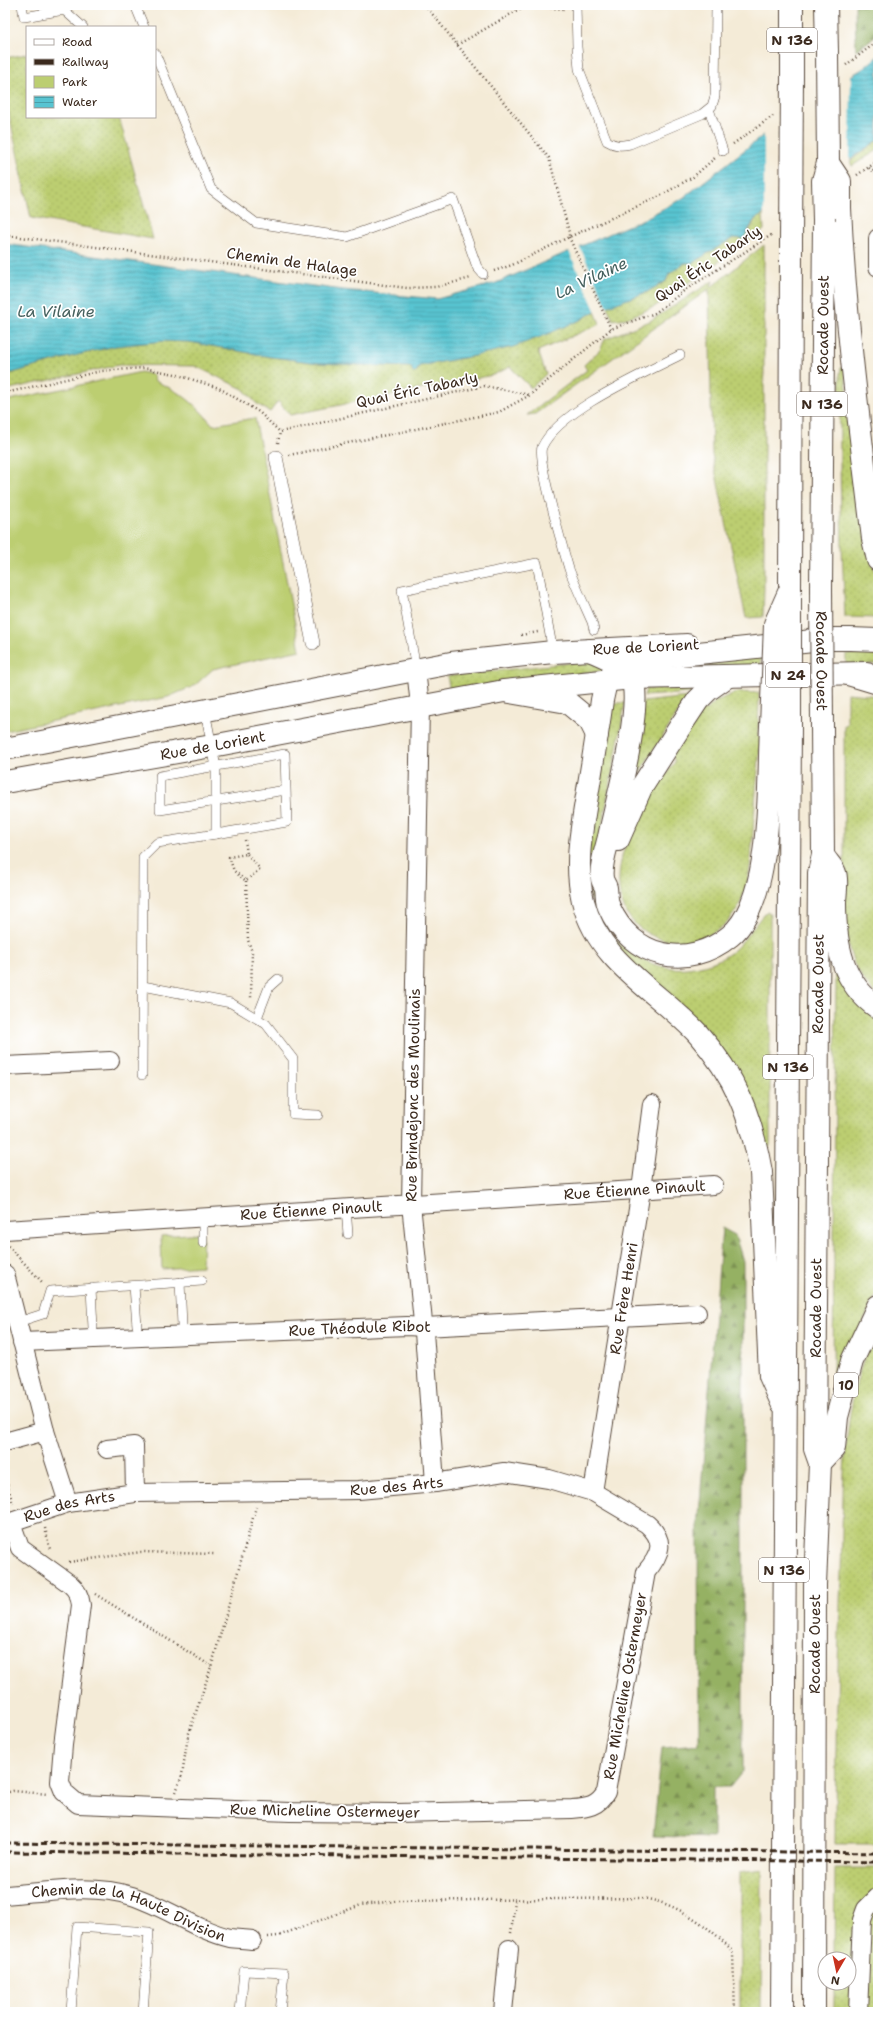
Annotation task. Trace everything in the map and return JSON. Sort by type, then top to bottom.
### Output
[{"type":"main road","name":"Rocade Ouest","points":[[782,2012],[785,1410],[780,725],[775,624],[790,590],[783,238],[792,76],[792,5]]},
{"type":"main road","name":"Rocade Ouest","points":[[814,2012],[815,1600],[820,1463],[815,1449],[819,873],[823,856],[821,589],[832,214],[823,181],[828,164],[826,5]]},
{"type":"main road","points":[[832,214],[843,271],[873,539],[878,560]]},
{"type":"main road","points":[[785,1410],[770,1376],[761,1172],[755,1139],[746,1113],[734,1083],[712,1051],[696,1033],[615,958],[603,944],[587,914],[581,887],[579,857],[602,700],[606,682],[613,674],[628,673],[660,657],[832,639]]},
{"type":"main road","points":[[592,640],[628,673],[635,705],[628,751],[605,853],[602,878],[606,887],[608,905],[620,927],[641,946],[656,952],[679,957],[696,954],[715,947],[734,933],[745,919],[751,908],[760,878],[780,725]]},
{"type":"main road","name":"Rue de Lorient","points":[[5,749],[416,669],[451,663],[553,652],[592,640],[878,640]]},
{"type":"main road","name":"Rue de Lorient","points":[[628,673],[728,676],[878,673]]},
{"type":"main road","points":[[848,674],[878,683]]},
{"type":"main road","points":[[606,887],[610,879],[613,856],[620,836],[641,788],[698,700],[708,690],[728,676]]},
{"type":"main road","name":"Rue de Lorient","points":[[5,782],[212,746],[504,691],[606,682]]},
{"type":"main road","points":[[504,691],[567,702],[590,721],[597,735]]},
{"type":"main road","points":[[823,856],[835,873],[835,926],[842,964],[847,975],[862,995],[878,1008]]},
{"type":"main road","name":"10","points":[[820,1463],[834,1448],[837,1416],[852,1361],[878,1306]]},
{"type":"street","points":[[878,238],[878,268]]},
{"type":"street","points":[[276,457],[313,643]]},
{"type":"street","points":[[416,669],[420,706]]},
{"type":"street","name":"Rue Brindejonc des Moulinais","points":[[420,706],[411,1204],[424,1327],[434,1483]]},
{"type":"street","points":[[5,1066],[110,1061]]},
{"type":"street","name":"Rue Frère Henri","points":[[593,1492],[619,1317],[641,1190],[652,1104]]},
{"type":"street","name":"Rue Étienne Pinault","points":[[5,1230],[714,1185]]},
{"type":"street","points":[[5,1274],[45,1432],[68,1503]]},
{"type":"street","name":"Rue Théodule Ribot","points":[[22,1342],[399,1326],[424,1327],[697,1313]]},
{"type":"street","points":[[5,1442],[45,1432]]},
{"type":"street","name":"Rue des Arts","points":[[106,1449],[134,1446],[135,1493]]},
{"type":"street","name":"Rue des Arts","points":[[11,1522],[68,1503],[135,1493],[258,1490],[359,1490],[434,1483],[504,1472],[549,1479],[593,1492],[646,1524]]},
{"type":"street","points":[[11,1522],[20,1548],[76,1590],[81,1605],[63,1745],[60,1782],[64,1792]]},
{"type":"street","name":"Rue Micheline Ostermeyer","points":[[64,1792],[78,1804],[397,1813],[572,1809],[586,1808],[597,1804],[606,1792],[609,1778],[646,1572],[658,1554],[660,1542],[654,1530],[646,1524]]},
{"type":"street","name":"Chemin de la Haute Division","points":[[5,1895],[75,1890],[106,1890],[132,1896],[224,1936],[252,1940]]},
{"type":"street","points":[[858,2012],[862,1920],[866,1909],[878,1897]]},
{"type":"street","points":[[503,2012],[509,1949]]},
{"type":"lane","points":[[22,5],[24,17],[64,10],[82,26]]},
{"type":"lane","points":[[135,5],[144,26]]},
{"type":"lane","points":[[576,7],[576,47],[579,69],[608,141],[620,146],[630,144],[709,109],[715,96],[716,5]]},
{"type":"lane","points":[[156,56],[212,189],[256,223],[347,237],[453,199],[477,267],[482,274]]},
{"type":"lane","points":[[709,109],[723,151]]},
{"type":"lane","points":[[592,640],[570,569],[547,486],[541,451],[546,441],[577,410],[680,355]]},
{"type":"lane","points":[[416,669],[402,590],[537,563],[553,652]]},
{"type":"lane","points":[[205,711],[216,767],[216,834]]},
{"type":"lane","points":[[142,1075],[143,857],[157,843],[287,822],[285,754],[160,776],[160,810],[286,790]]},
{"type":"lane","points":[[253,1016],[269,987],[278,979]]},
{"type":"lane","points":[[143,986],[231,1003],[266,1024],[293,1059],[293,1114],[318,1115]]},
{"type":"lane","points":[[346,1208],[348,1234]]},
{"type":"lane","points":[[203,1217],[203,1243]]},
{"type":"lane","points":[[18,1322],[43,1314],[50,1291],[202,1281]]},
{"type":"lane","points":[[180,1282],[182,1325]]},
{"type":"lane","points":[[134,1286],[137,1326]]},
{"type":"lane","points":[[91,1288],[93,1328]]},
{"type":"lane","points":[[71,2012],[77,1927],[149,1932],[143,2012]]},
{"type":"lane","points":[[240,2012],[244,1972],[284,1973],[280,2012]]},
{"type":"path","points":[[425,5],[549,158],[569,232],[568,237],[611,329]]},
{"type":"path","points":[[457,45],[525,6],[576,7]]},
{"type":"path","points":[[856,176],[878,161]]},
{"type":"path","points":[[869,168],[878,175]]},
{"type":"path","name":"Chemin de Halage","points":[[5,235],[407,288],[436,287],[512,265],[568,237]]},
{"type":"path","name":"Quai Éric Tabarly","points":[[5,394],[102,371],[144,368],[175,374],[219,388],[259,412],[280,432],[484,386],[530,395],[611,329],[655,313],[686,290],[783,238]]},
{"type":"path","points":[[276,457],[498,412],[530,395]]},
{"type":"path","points":[[243,830],[247,854],[260,868],[246,881]]},
{"type":"path","points":[[247,854],[229,857],[234,871],[246,881],[248,940],[252,952],[253,1016]]},
{"type":"path","points":[[5,1243],[50,1291]]},
{"type":"path","points":[[5,1478],[11,1522]]},
{"type":"path","points":[[170,1807],[182,1775],[188,1736],[211,1666],[256,1509],[258,1490]]},
{"type":"path","points":[[42,1512],[50,1553]]},
{"type":"path","points":[[63,1559],[70,1562],[141,1552],[214,1554]]},
{"type":"path","points":[[76,1590],[89,1590],[211,1666]]},
{"type":"path","points":[[5,1793],[13,1791],[45,1794],[64,1792]]},
{"type":"path","points":[[252,1940],[278,1936],[361,1905],[396,1901],[514,1901],[642,1898],[677,1908],[730,1948],[733,1954],[735,2012]]},
{"type":"path","points":[[509,1949],[514,1901]]},
{"type":"green space","points":[[855,5],[878,5],[878,34],[856,51]]},
{"type":"green space","points":[[26,54],[26,118],[119,118],[153,239],[31,218],[5,95],[5,58]]},
{"type":"green space","points":[[878,140],[878,150],[852,166],[850,161]]},
{"type":"green space","points":[[763,214],[764,230],[654,307],[627,318],[613,320],[607,306],[647,292],[666,281],[669,274],[685,263],[692,263],[733,238],[749,232],[755,219]]},
{"type":"green space","points":[[764,245],[763,617],[746,618],[712,455],[709,289],[535,414],[527,415],[587,370],[584,365],[600,350],[605,339],[650,321],[713,281],[710,288]]},
{"type":"green space","points":[[595,311],[600,324],[538,351],[546,374],[531,388],[510,367],[493,375],[290,415],[278,401],[270,412],[257,404],[243,389],[195,366],[119,365],[5,390],[5,375],[115,346],[163,341],[190,342],[272,357],[319,363],[410,367],[412,368],[413,372],[416,372],[419,366],[474,356],[580,320]]},
{"type":"green space","points":[[844,367],[872,561],[878,579],[878,618],[845,617],[841,527],[840,435],[840,374],[841,368]]},
{"type":"green space","points":[[141,372],[153,375],[155,381],[187,399],[200,410],[213,425],[255,418],[300,650],[213,669],[194,686],[168,697],[5,731],[5,401]]},
{"type":"green space","points":[[846,654],[878,654],[878,664],[846,665]]},
{"type":"green space","points":[[761,655],[760,668],[659,667]]},
{"type":"green space","points":[[588,661],[605,667],[604,671],[505,682],[450,690],[447,676]]},
{"type":"green space","points":[[646,689],[694,689],[692,693],[644,696]]},
{"type":"green space","points":[[737,692],[759,693],[758,734],[761,738],[751,859],[744,895],[727,922],[709,935],[688,941],[668,940],[648,934],[632,921],[622,902],[619,878],[625,846],[638,816],[675,762],[672,755],[702,709],[705,711],[716,701]]},
{"type":"green space","points":[[847,693],[878,696],[878,995],[863,979],[854,963],[848,946],[844,925],[844,725],[847,724]]},
{"type":"green space","points":[[688,697],[632,784],[643,702]]},
{"type":"green space","points":[[610,703],[625,703],[599,843],[595,876],[598,907],[600,915],[608,930],[626,949],[647,962],[670,968],[686,968],[705,965],[731,953],[739,946],[765,913],[768,911],[770,914],[770,1145],[766,1152],[756,1121],[617,950],[592,904],[587,860]]},
{"type":"green space","points":[[836,972],[878,1016],[878,1291],[836,1380],[833,1377]]},
{"type":"green space","points":[[722,1228],[735,1235],[743,1261],[743,1771],[730,1787],[713,1787],[713,1838],[653,1836],[662,1747],[699,1744],[698,1527]]},
{"type":"green space","points":[[203,1233],[202,1266],[162,1269],[161,1236]]},
{"type":"green space","points":[[878,1326],[878,1844],[835,1844],[838,1674],[846,1446],[856,1385],[865,1355]]},
{"type":"green space","points":[[835,1868],[878,1868],[878,2012],[834,2012],[834,1991],[857,1991],[857,1951],[834,1951]]},
{"type":"green space","points":[[762,1869],[761,2012],[740,2012],[740,1872]]},
{"type":"water","name":"La Vilaine","points":[[878,56],[878,140],[807,189],[755,219],[743,239],[733,238],[692,263],[685,263],[669,274],[666,281],[647,292],[595,311],[580,320],[513,347],[419,366],[416,372],[413,373],[410,367],[319,363],[272,357],[190,342],[163,341],[115,346],[5,375],[5,307],[9,302],[5,292],[5,244],[343,290],[437,299],[496,283],[646,218],[683,198],[801,106],[864,68]]},
{"type":"pier","points":[[851,73],[850,163],[808,191],[764,216],[764,132],[800,104]]},
{"type":"pier","points":[[579,245],[608,308],[596,312],[568,249]]},
{"type":"railway","points":[[5,1843],[878,1853]]},
{"type":"railway","points":[[5,1852],[878,1862]]}]
